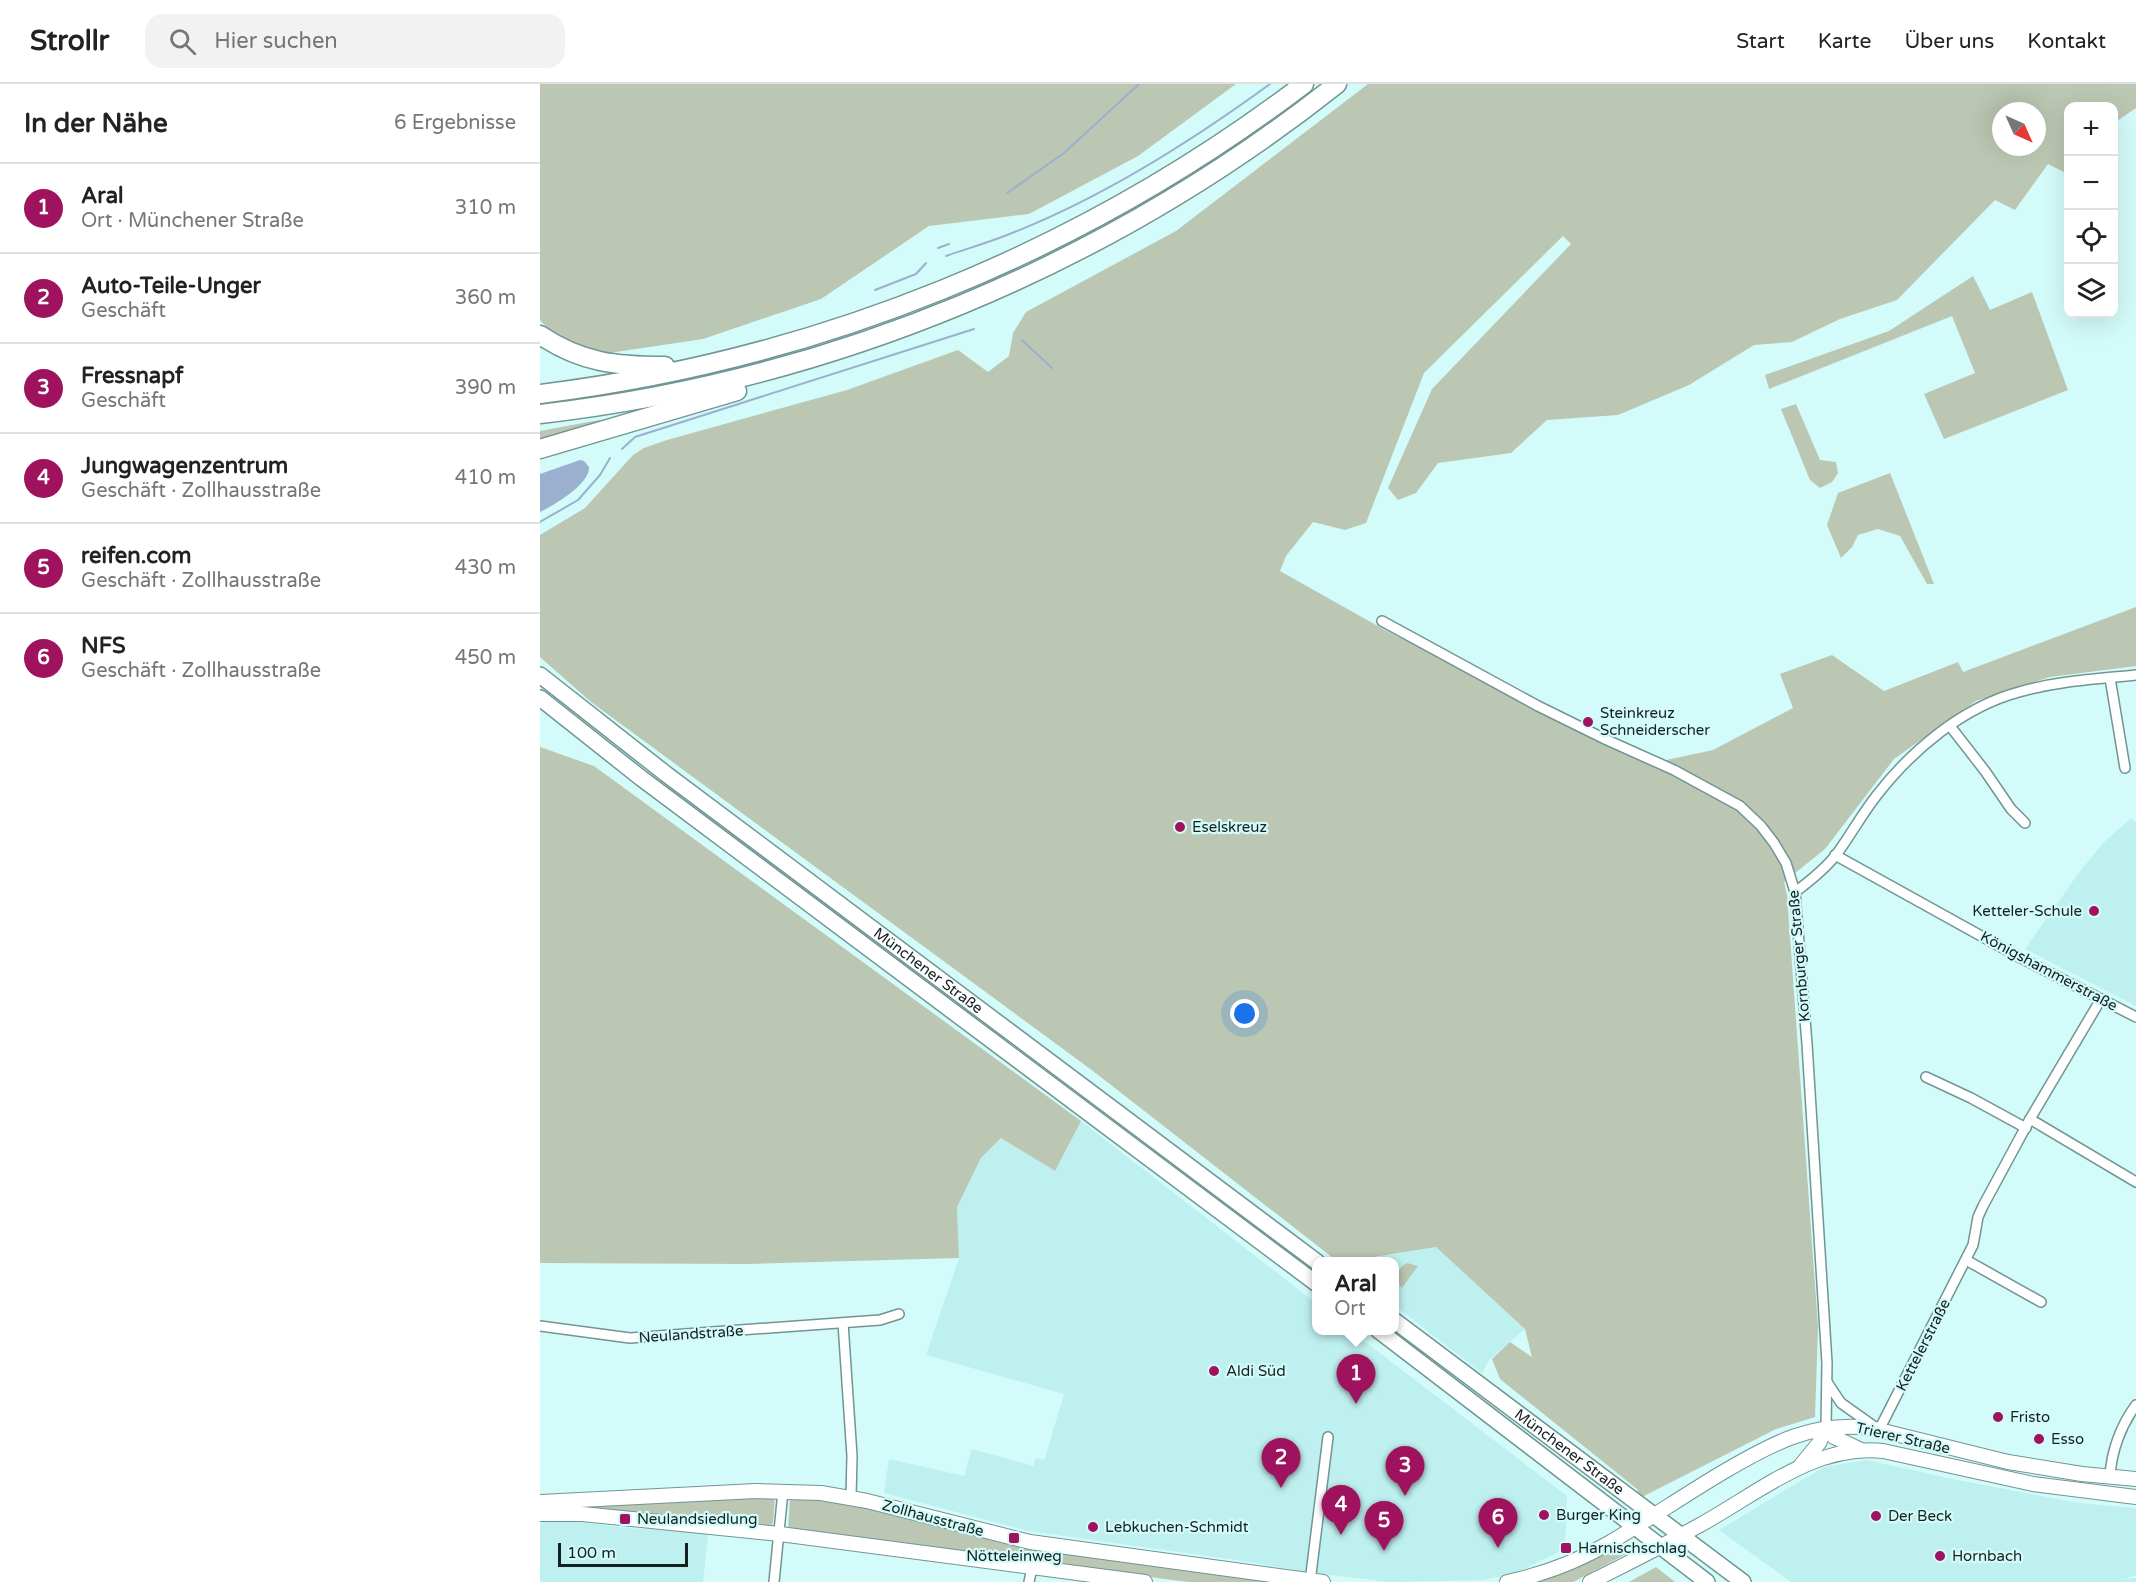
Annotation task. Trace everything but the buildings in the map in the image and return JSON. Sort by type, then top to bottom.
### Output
[{"type":"highway","points":[[540,394],[703,366],[821,334],[957,284],[1038,248],[1126,201],[1217,146],[1304,84]]},
{"type":"highway","points":[[540,414],[617,404],[745,377],[886,334],[970,302],[1079,251],[1171,199],[1254,146],[1337,84]]},
{"type":"highway","points":[[540,335],[575,354],[602,362],[632,366],[703,366]]},
{"type":"highway","points":[[540,449],[756,385],[823,355]]},
{"type":"main road","name":"Münchener Straße","points":[[540,675],[657,768],[1312,1258]]},
{"type":"main road","name":"Münchener Straße","points":[[540,698],[641,778],[1312,1280]]},
{"type":"main road","name":"Münchener Straße","points":[[1399,1324],[1743,1582]]},
{"type":"main road","name":"Münchener Straße","points":[[1385,1335],[1707,1582]]},
{"type":"main road","name":"Trierer Straße","points":[[1653,1515],[1766,1448],[1788,1438],[1826,1428],[1848,1426],[1879,1430],[2008,1462],[2136,1479]]},
{"type":"main road","points":[[1800,1467],[1819,1443],[1826,1428],[1834,1437],[1863,1450]]},
{"type":"main road","points":[[1930,1461],[1927,1452],[1930,1449],[1945,1447]]},
{"type":"main road","name":"Trierer Straße","points":[[1681,1535],[1800,1467],[1838,1453],[1863,1450],[1893,1453],[2033,1484],[2136,1497]]},
{"type":"main road","name":"Zollhausstraße","points":[[540,1514],[652,1495],[783,1491],[851,1497],[1030,1542],[1314,1581]]},
{"type":"main road","name":"Zollhausstraße","points":[[540,1502],[780,1534],[1030,1575],[1145,1582]]},
{"type":"main road","points":[[1507,1582],[1553,1568],[1590,1553],[1653,1515]]},
{"type":"main road","points":[[1590,1582],[1681,1535]]},
{"type":"street","name":"Kornburger Straße","points":[[1382,621],[1538,706],[1682,773],[1740,806],[1761,826],[1786,863],[1795,892],[1827,1382],[1826,1428]]},
{"type":"street","points":[[1795,892],[1808,883],[1835,855],[1893,775],[1916,752],[1950,726],[1971,713],[2016,692],[2057,683],[2136,675]]},
{"type":"street","points":[[2110,678],[2125,768]]},
{"type":"street","points":[[1950,726],[2011,809],[2025,823]]},
{"type":"street","name":"Königshammerstraße","points":[[1835,855],[2019,957],[2136,1017]]},
{"type":"street","name":"Kettelerstraße","points":[[1879,1430],[1973,1245],[1978,1217],[1983,1206],[2101,999]]},
{"type":"street","points":[[1926,1077],[2028,1124],[2136,1182]]},
{"type":"street","points":[[1966,1260],[2041,1302]]},
{"type":"street","name":"Neulandstraße","points":[[540,1326],[630,1338],[880,1320],[899,1314]]},
{"type":"street","points":[[843,1323],[852,1456],[851,1497]]},
{"type":"street","points":[[1827,1382],[1844,1406],[1879,1430]]},
{"type":"street","points":[[2110,1477],[2117,1442],[2136,1405]]},
{"type":"street","points":[[1314,1581],[1328,1437]]},
{"type":"street","points":[[774,1582],[783,1491]]},
{"type":"shaded area","points":[[580,460],[589,467],[584,480],[570,493],[540,512],[540,474]]},
{"type":"shaded area","name":"Ketteler-Schule","points":[[2131,818],[2136,823],[2136,1006],[2025,949],[2103,843]]},
{"type":"shaded area","points":[[1081,1121],[1312,1300],[1312,1335],[1356,1335],[1567,1496],[1565,1549],[1513,1574],[1483,1580],[1389,1582],[1028,1531],[884,1493],[889,1459],[964,1476],[972,1449],[1033,1466],[1036,1458],[1042,1460],[1045,1458],[1064,1394],[926,1355],[959,1258],[957,1207],[981,1158],[1001,1138],[1055,1171]]},
{"type":"shaded area","points":[[1436,1247],[1525,1329],[1489,1360],[1482,1373],[1399,1309],[1399,1257],[1378,1257]]},
{"type":"shaded area","points":[[1867,1460],[2078,1503],[2136,1508],[2136,1575],[2124,1579],[2136,1578],[2136,1582],[1791,1582],[1719,1530],[1824,1467]]},
{"type":"shaded area","points":[[543,1521],[708,1533],[703,1582],[540,1582],[540,1525]]},
{"type":"green space","points":[[540,84],[1236,84],[1138,156],[1029,214],[929,226],[821,299],[703,339],[609,353],[580,348],[547,328],[540,320]]},
{"type":"green space","points":[[1368,84],[2136,84],[2136,108],[2118,120],[2118,102],[2064,102],[2064,172],[2048,164],[2015,210],[1995,200],[1897,300],[1840,319],[1792,342],[1754,345],[1689,385],[1618,415],[1547,420],[1511,453],[1438,463],[1416,493],[1398,500],[1388,488],[1432,389],[1571,244],[1563,236],[1424,373],[1366,523],[1345,530],[1313,522],[1286,556],[1280,571],[1383,629],[1648,764],[1713,750],[1793,708],[1780,674],[1832,655],[1884,691],[1958,662],[1963,672],[2136,607],[2136,666],[2050,677],[1976,701],[1894,759],[1825,849],[1784,882],[1787,895],[1818,1327],[1815,1417],[1776,1429],[1640,1498],[1637,1489],[1500,1379],[1492,1359],[1510,1342],[1532,1357],[1525,1329],[1436,1247],[1374,1257],[1332,1257],[1093,1071],[591,702],[540,657],[540,535],[585,508],[633,455],[644,448],[667,440],[847,390],[958,350],[988,372],[1009,356],[1013,333],[1026,312],[1176,231]]},
{"type":"green space","points":[[1973,276],[1990,310],[2032,292],[2068,390],[1944,439],[1924,394],[1975,373],[1952,316],[1769,389],[1765,375],[1889,331]]},
{"type":"green space","points":[[1796,404],[1820,460],[1836,462],[1838,473],[1832,482],[1820,488],[1810,480],[1781,409]]},
{"type":"green space","points":[[599,420],[601,422],[540,441],[540,431]]},
{"type":"green space","points":[[1890,473],[1934,584],[1927,584],[1900,536],[1878,529],[1858,535],[1852,547],[1841,558],[1827,525],[1838,493]]},
{"type":"green space","points":[[540,747],[594,766],[1081,1121],[1055,1171],[1001,1138],[981,1158],[957,1207],[959,1258],[748,1264],[540,1263]]},
{"type":"green space","points":[[1407,1263],[1418,1266],[1402,1288],[1399,1285],[1400,1268]]},
{"type":"green space","points":[[817,1494],[1001,1536],[1299,1582],[1189,1582],[788,1531],[790,1498]]},
{"type":"green space","points":[[775,1497],[771,1526],[579,1507],[578,1504]]},
{"type":"green space","points":[[1616,1543],[1626,1554],[1573,1582],[1521,1582]]},
{"type":"green space","points":[[1656,1567],[1675,1582],[1629,1582]]},
{"type":"waterway","points":[[1007,193],[1064,153],[1139,84]]},
{"type":"waterway","points":[[946,256],[1041,221],[1110,187],[1177,148],[1270,84]]},
{"type":"waterway","points":[[938,248],[949,244]]},
{"type":"waterway","points":[[875,290],[916,274],[926,263]]},
{"type":"waterway","points":[[622,449],[635,437],[974,329]]},
{"type":"waterway","points":[[1022,340],[1052,368]]},
{"type":"waterway","points":[[540,522],[578,500],[600,475],[610,458]]},
{"type":"place","name":"Steinkreuz Schneiderscher","points":[[1588,722]]},
{"type":"place","name":"Eselskreuz","points":[[1180,827]]},
{"type":"place","name":"Ketteler-Schule","points":[[2094,911]]},
{"type":"place","name":"Aldi Süd","points":[[1214,1371]]},
{"type":"place","name":"Aral","points":[[1356,1404]]},
{"type":"place","name":"Fristo","points":[[1998,1417]]},
{"type":"place","name":"Esso","points":[[2039,1439]]},
{"type":"place","name":"Auto-Teile-Unger","points":[[1281,1488]]},
{"type":"place","name":"Fressnapf","points":[[1405,1496]]},
{"type":"place","name":"Burger King","points":[[1544,1515]]},
{"type":"place","name":"Der Beck","points":[[1876,1516]]},
{"type":"place","name":"Neulandsiedlung","points":[[625,1519]]},
{"type":"place","name":"Lebkuchen-Schmidt","points":[[1093,1527]]},
{"type":"place","name":"Jungwagenzentrum","points":[[1341,1535]]},
{"type":"place","name":"Nötteleinweg","points":[[1014,1538]]},
{"type":"place","name":"NFS","points":[[1498,1548]]},
{"type":"place","name":"Harnischschlag","points":[[1566,1548]]},
{"type":"place","name":"reifen.com","points":[[1384,1551]]},
{"type":"place","name":"Hornbach","points":[[1940,1556]]}]
